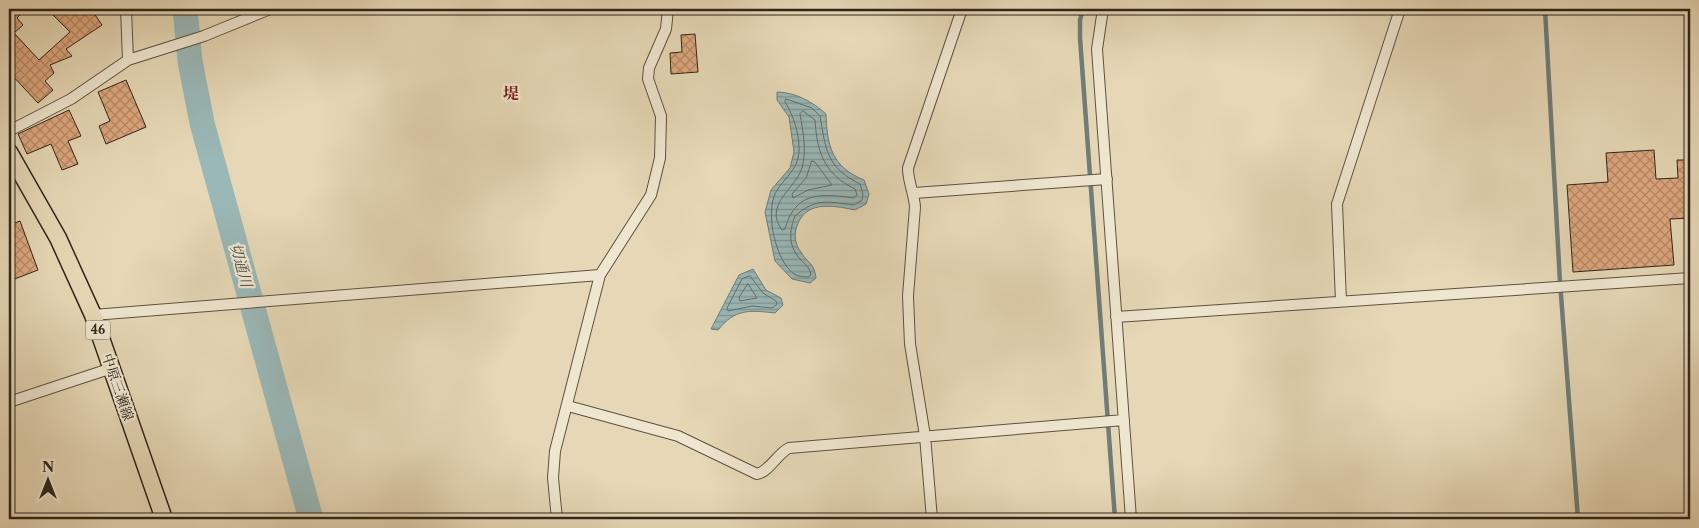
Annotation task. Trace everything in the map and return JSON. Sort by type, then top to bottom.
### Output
[{"type":"main road","name":"中原三瀬線","points":[[9,152],[58,238],[93,315],[164,519]]},
{"type":"street","points":[[126,9],[128,60]]},
{"type":"street","points":[[9,131],[11,128],[71,99],[128,60],[204,36],[270,9]]},
{"type":"street","points":[[556,519],[553,478],[556,451],[600,275],[651,195],[660,158],[661,116],[648,79],[649,68],[666,30],[668,9]]},
{"type":"street","points":[[932,519],[925,436],[910,344],[908,296],[914,230],[914,193],[908,180],[908,168],[962,9]]},
{"type":"street","points":[[1104,9],[1097,49],[1131,519]]},
{"type":"street","points":[[1340,301],[1337,204],[1400,9]]},
{"type":"street","points":[[914,193],[1107,179]]},
{"type":"street","points":[[93,315],[600,275]]},
{"type":"street","points":[[1116,317],[1690,278]]},
{"type":"street","points":[[9,402],[112,368]]},
{"type":"street","points":[[568,406],[678,436],[757,474],[763,473],[780,452],[789,448],[1124,420]]},
{"type":"water","points":[[777,92],[784,92],[803,98],[826,114],[828,136],[833,154],[845,169],[864,180],[869,194],[866,204],[855,210],[828,206],[820,207],[805,213],[800,220],[795,238],[799,250],[814,269],[816,278],[810,283],[792,279],[775,261],[765,212],[771,190],[790,168],[794,152],[789,117],[777,100]]},
{"type":"water","points":[[753,269],[766,290],[781,298],[783,305],[775,313],[743,312],[730,318],[718,330],[711,329],[739,275]]},
{"type":"building","points":[[9,9],[26,9],[17,18],[23,25],[14,33],[39,60],[70,32],[47,9],[91,9],[102,25],[66,49],[72,56],[50,65],[54,73],[45,81],[53,90],[38,103],[9,72]]},
{"type":"building","points":[[695,34],[698,72],[671,74],[670,53],[682,52],[681,35]]},
{"type":"building","points":[[126,80],[146,127],[106,144],[99,126],[110,121],[98,92]]},
{"type":"building","points":[[69,110],[81,136],[68,141],[78,164],[62,170],[51,144],[27,154],[18,134]]},
{"type":"building","points":[[1654,150],[1656,179],[1678,178],[1677,160],[1690,160],[1690,218],[1670,219],[1674,265],[1573,272],[1567,185],[1608,182],[1606,153]]},
{"type":"building","points":[[20,221],[38,270],[12,280],[9,272],[9,225]]},
{"type":"waterway","name":"切通川","points":[[185,9],[190,61],[202,123],[311,519]]},
{"type":"waterway","points":[[1083,9],[1080,20],[1080,38],[1115,519]]},
{"type":"waterway","points":[[1545,9],[1560,282],[1578,519]]},
{"type":"district","name":"堤","points":[[511,93]]}]
